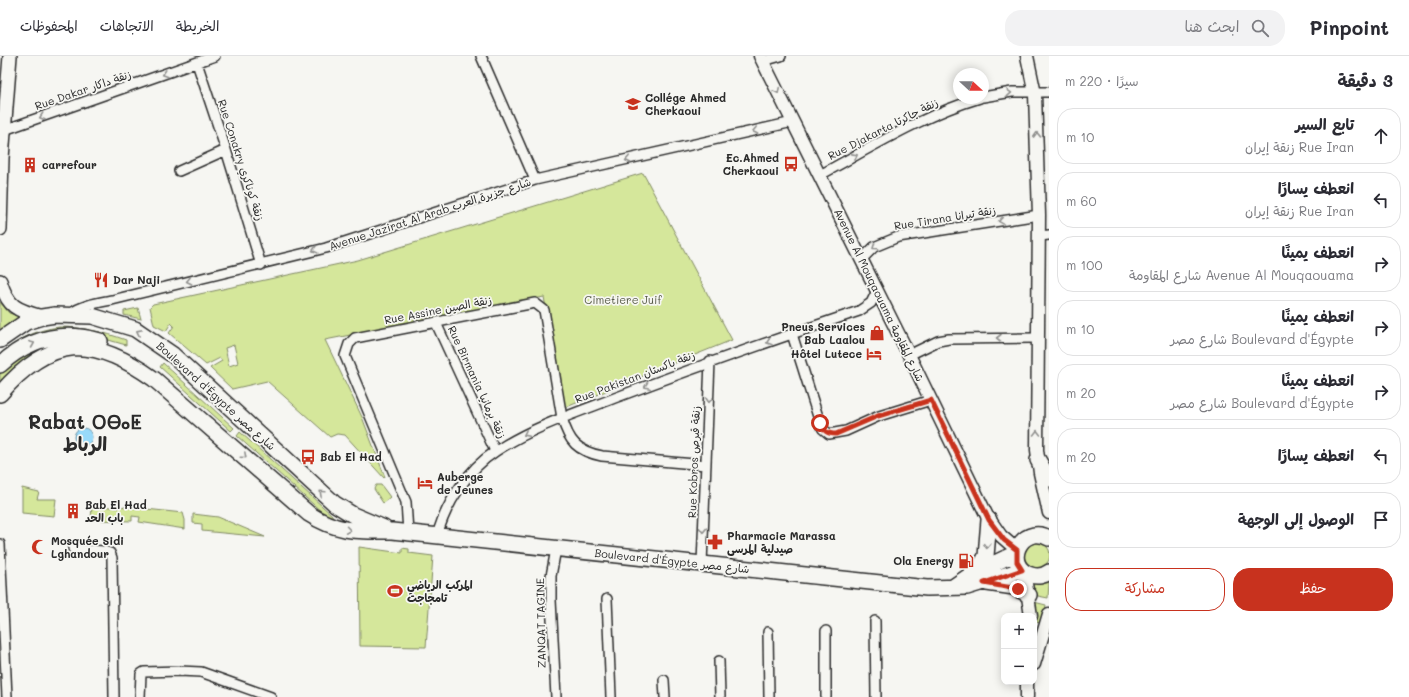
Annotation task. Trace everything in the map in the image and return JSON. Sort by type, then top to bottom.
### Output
[{"type":"main road","points":[[0,229],[2,131],[10,56]]},
{"type":"main road","points":[[0,281],[5,295],[13,306],[42,317]]},
{"type":"main road","name":"Boulevard d'Égypte شارع مصر","points":[[0,340],[26,322],[42,317],[70,314],[92,316],[112,321],[145,335],[173,355],[335,504],[357,517],[392,531]]},
{"type":"main road","points":[[0,365],[25,347],[52,337],[72,335],[98,341],[128,352],[155,368],[206,413],[214,430]]},
{"type":"main road","name":"Boulevard d'Égypte شارع مصر","points":[[0,394],[27,367],[46,355],[67,348],[90,348],[112,354],[138,368],[154,379],[298,505],[321,521],[345,530],[408,532],[927,588],[967,587],[1016,552],[1022,540],[1032,535],[1049,538]]},
{"type":"main road","points":[[1038,460],[1049,479]]},
{"type":"main road","points":[[989,520],[986,556],[981,577],[1014,587],[1029,595]]},
{"type":"main road","points":[[1016,552],[1017,562],[1023,570]]},
{"type":"main road","name":"Boulevard d'Égypte شارع مصر","points":[[981,577],[1023,570],[1035,576],[1049,572]]},
{"type":"street","name":"Rue Dakar زنقة داكار","points":[[2,131],[215,56]]},
{"type":"street","points":[[481,56],[535,180]]},
{"type":"street","points":[[761,59],[781,56]]},
{"type":"street","points":[[1027,56],[1035,92],[1039,215],[1044,236],[1038,338],[1038,460],[1049,513]]},
{"type":"street","name":"Avenue Al Mouqaouama شارع المقاومة","points":[[761,59],[910,355],[989,520],[1004,540],[1016,552]]},
{"type":"street","name":"Rue Conakry زنقة كوناكري","points":[[197,63],[226,150],[261,265]]},
{"type":"street","points":[[989,95],[1049,92]]},
{"type":"street","name":"Rue Djakarta زنقة جاكرتا","points":[[820,175],[912,126],[946,110],[963,104]]},
{"type":"street","name":"Avenue Jazirat Al Arab شارع جزيرة العرب","points":[[70,314],[92,303],[112,300],[261,265],[326,248],[535,180],[793,122]]},
{"type":"street","points":[[179,171],[226,150]]},
{"type":"street","name":"Rue Tirana زنقة تيرانا","points":[[861,260],[881,243],[898,237],[1039,215]]},
{"type":"street","name":"Rue Pakistan زنقة باكستان","points":[[436,536],[445,511],[457,492],[470,476],[496,451],[562,418],[710,361],[866,308],[871,303],[877,291]]},
{"type":"street","name":"Rue Assine زنقة الصين","points":[[408,532],[406,502],[345,356],[349,344],[355,338],[534,303],[539,305],[544,310],[562,418]]},
{"type":"street","name":"Rue Birmania زنقة برمانيا","points":[[436,323],[496,451]]},
{"type":"street","points":[[792,334],[820,423],[823,429],[829,434],[846,431],[878,416],[931,400]]},
{"type":"street","points":[[910,355],[938,341],[948,339],[1038,338]]},
{"type":"street","name":"Rue Kobros زنقة قبرص","points":[[702,564],[710,361]]},
{"type":"street","points":[[562,418],[566,431],[571,440],[587,452],[602,456],[706,465]]},
{"type":"street","points":[[0,544],[7,697]]},
{"type":"street","points":[[73,549],[104,551],[110,553],[112,558],[114,697]]},
{"type":"street","name":"ZANQAT TAGINE","points":[[556,549],[551,576],[551,600],[556,697]]},
{"type":"street","points":[[1023,570],[1029,595],[1031,613]]},
{"type":"street","points":[[607,599],[611,697]]},
{"type":"street","points":[[1037,654],[1049,614]]},
{"type":"street","points":[[875,621],[876,697]]},
{"type":"street","points":[[826,631],[826,697]]},
{"type":"street","points":[[768,632],[769,697]]},
{"type":"street","points":[[719,661],[720,697]]},
{"type":"street","points":[[140,697],[139,677],[144,672],[179,671],[201,672],[271,697]]},
{"type":"street","points":[[664,680],[665,697]]},
{"type":"street","points":[[1027,685],[1027,697]]},
{"type":"street","points":[[241,697],[243,687]]},
{"type":"green space","name":"Cimetiere Juif","points":[[643,173],[732,340],[564,408],[544,297],[325,340],[362,417],[385,477],[384,478],[345,435],[337,434],[330,437],[267,381],[232,389],[210,368],[222,361],[220,358],[206,365],[169,333],[174,326],[171,323],[166,331],[154,325],[150,307],[153,304],[358,260]],"holes":[[[234,345],[238,363],[229,366],[225,348]]]},
{"type":"green space","points":[[0,302],[9,313],[24,318],[12,321],[0,331]]},
{"type":"green space","points":[[138,308],[141,319],[124,315],[124,311]]},
{"type":"green space","points":[[59,327],[101,332],[126,340],[126,345],[91,335],[0,358],[0,354],[27,336],[42,330]]},
{"type":"green space","points":[[52,345],[30,357],[0,386],[0,370],[25,352]]},
{"type":"green space","points":[[163,363],[234,428],[231,431],[160,367]]},
{"type":"green space","points":[[240,432],[332,515],[334,520],[324,514],[237,436]]},
{"type":"green space","points":[[376,485],[381,485],[390,497],[383,503],[374,489]]},
{"type":"green space","points":[[22,488],[39,492],[37,499],[56,499],[54,516],[22,513]]},
{"type":"green space","points":[[92,505],[118,508],[118,506],[183,513],[185,529],[139,522],[140,517],[132,516],[132,521],[91,520]]},
{"type":"green space","points":[[193,514],[218,517],[265,537],[202,531],[202,524],[193,523]]},
{"type":"green space","points":[[1037,542],[1046,546],[1050,555],[1046,564],[1037,568],[1028,564],[1024,555],[1028,546]]},
{"type":"green space","name":"المركب الرياضي تامجاجت","points":[[359,547],[402,553],[402,548],[409,549],[409,553],[433,556],[426,647],[360,646]]},
{"type":"green space","points":[[1049,582],[1048,598],[1033,595],[1031,584]]},
{"type":"green space","points":[[1034,602],[1046,605],[1043,623],[1037,622],[1037,613],[1035,613]]},
{"type":"water","points":[[79,428],[87,428],[92,433],[90,444],[87,446],[79,446],[74,441],[74,433]]},
{"type":"place","name":"Collége Ahmed Cherkaoui","points":[[633,104]]},
{"type":"place","name":"Ec.Ahmed Cherkaoui","points":[[791,164]]},
{"type":"place","name":"carrefour","points":[[30,165]]},
{"type":"place","name":"Dar Naji","points":[[101,280]]},
{"type":"place","name":"Pneus Services Bab Laalou","points":[[877,333]]},
{"type":"place","name":"Hôtel Lutece","points":[[874,354]]},
{"type":"place","name":"Bab El Had","points":[[308,457]]},
{"type":"place","name":"Auberge de Jeunes","points":[[425,483]]},
{"type":"place","name":"Bab El Had باب الحد","points":[[73,511]]},
{"type":"place","name":"Pharmacie Marassa صيدلية المرسى","points":[[715,542]]},
{"type":"place","name":"Mosquée Sidi Lghandour","points":[[39,547]]},
{"type":"place","name":"Ola Energy","points":[[966,561]]},
{"type":"place","name":"المركب الرياضي تامجاجت","points":[[395,591]]},
{"type":"district","name":"Rabat ⵔⴱⴰⵟ الرباط","points":[[85,433]]},
{"type":"route","points":[[820,423],[823,429],[829,434],[836,434],[878,416],[931,400],[989,520],[1004,540],[1017,550],[1016,558],[1022,570],[984,583],[1010,586],[1018,589]]}]
